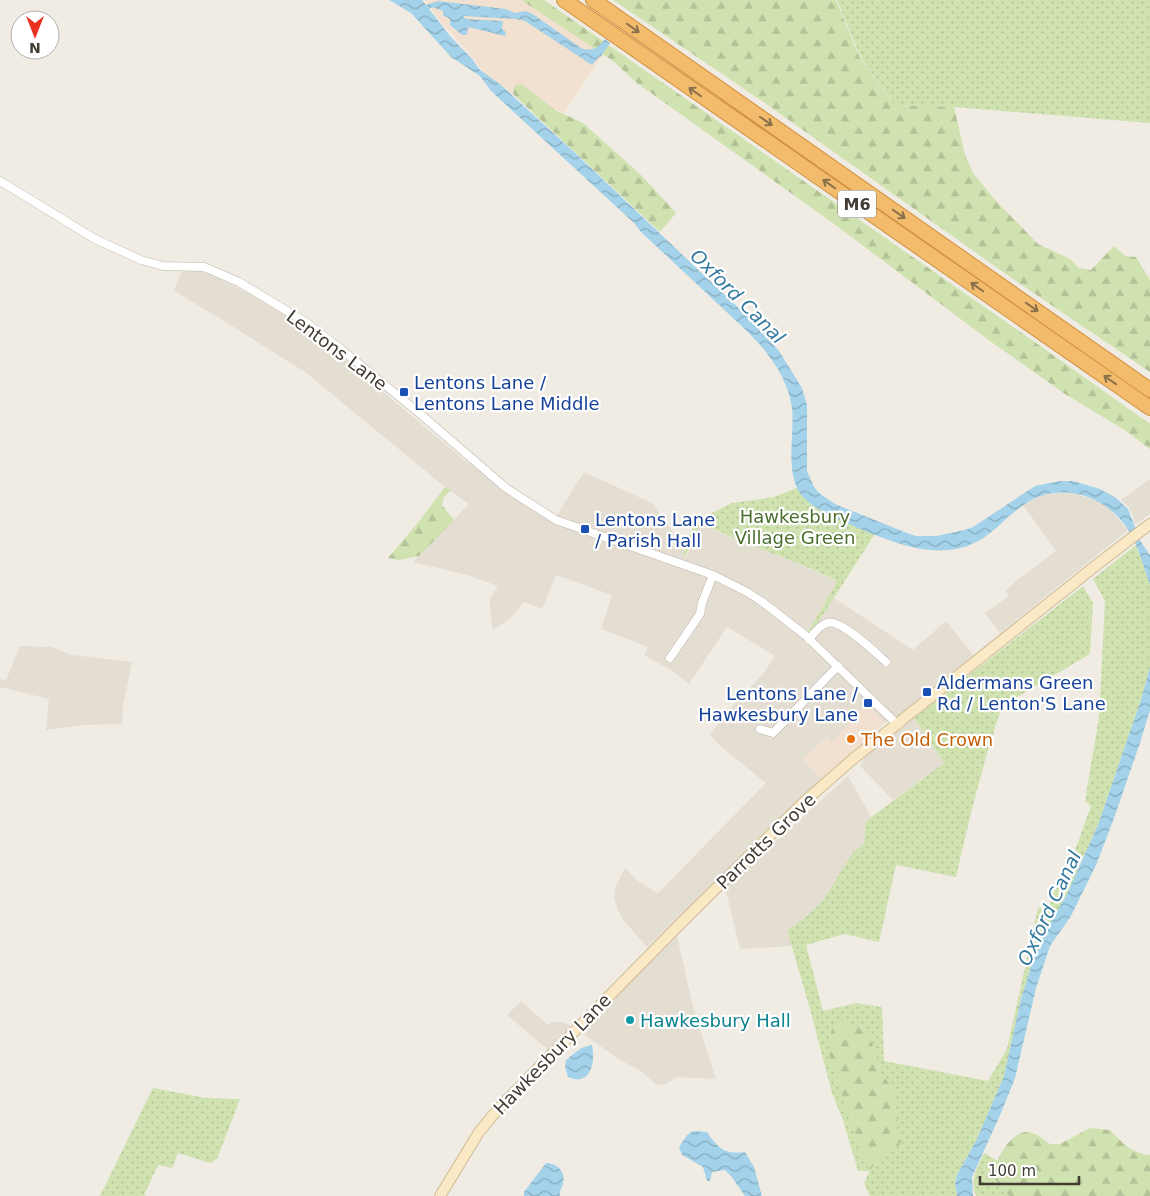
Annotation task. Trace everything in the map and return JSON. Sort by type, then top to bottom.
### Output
[{"type":"highway","name":"M6","points":[[564,0],[1150,408]]},
{"type":"highway","name":"M6","points":[[593,0],[1150,390]]},
{"type":"main road","name":"Parrotts Grove","points":[[680,924],[804,802],[853,759],[1150,524]]},
{"type":"main road","name":"Hawkesbury Lane","points":[[440,1196],[479,1132],[499,1108],[680,924]]},
{"type":"street","name":"Lentons Lane","points":[[0,181],[94,239],[141,260],[163,266],[204,267],[220,273],[239,282],[307,323],[418,412],[450,442],[506,488],[556,520],[713,575],[747,592],[789,622],[838,666],[898,725]]},
{"type":"street","points":[[670,655],[700,614],[702,603],[713,575]]},
{"type":"street","points":[[809,640],[826,623],[834,623],[862,639],[886,662]]},
{"type":"street","points":[[760,728],[773,733],[838,666]]},
{"type":"shaded area","points":[[425,0],[521,0],[603,54],[564,113],[555,110],[522,84],[515,85],[513,94],[484,73],[469,53],[442,24]]},
{"type":"shaded area","points":[[183,268],[209,273],[246,292],[305,327],[464,460],[552,523],[584,472],[652,503],[686,550],[683,556],[686,557],[700,525],[710,527],[836,580],[837,584],[807,632],[812,632],[834,598],[913,650],[946,621],[973,655],[898,716],[885,723],[866,705],[832,742],[827,737],[803,759],[821,779],[647,947],[624,921],[618,910],[614,899],[615,888],[625,868],[638,881],[658,893],[766,783],[720,746],[710,735],[727,712],[763,674],[775,656],[727,627],[689,684],[671,670],[644,655],[648,647],[601,629],[612,595],[556,575],[542,609],[524,602],[511,618],[493,630],[490,599],[498,586],[467,575],[413,562],[469,504],[445,487],[305,372],[174,291]]},
{"type":"shaded area","points":[[1150,479],[1150,514],[1135,525],[1129,508],[1121,500]]},
{"type":"shaded area","points":[[1075,494],[1100,502],[1109,508],[1128,530],[1000,633],[985,613],[1009,596],[1005,591],[1016,581],[1056,551],[1023,505],[1042,495]]},
{"type":"shaded area","points":[[20,646],[51,647],[72,655],[132,662],[123,706],[122,724],[85,725],[46,730],[49,699],[0,687],[0,679],[6,680]]},
{"type":"shaded area","name":"The Old Crown","points":[[866,704],[885,723],[821,779],[803,759],[827,737],[832,742]]},
{"type":"shaded area","points":[[914,718],[944,763],[893,800],[860,766],[865,757]]},
{"type":"shaded area","points":[[848,776],[871,817],[866,821],[864,844],[823,901],[799,923],[787,930],[792,946],[740,949],[725,887]]},
{"type":"shaded area","points":[[677,936],[693,1007],[716,1079],[677,1077],[666,1084],[657,1085],[639,1070],[620,1060],[583,1034],[632,979]]},
{"type":"shaded area","points":[[521,1001],[548,1025],[553,1022],[563,1022],[572,1027],[548,1050],[507,1015]]},
{"type":"green space","points":[[521,0],[544,0],[1150,424],[1150,449],[1126,431],[1065,394],[990,341],[837,226],[637,83],[613,61]]},
{"type":"green space","points":[[613,0],[836,0],[860,58],[894,105],[954,107],[965,155],[973,173],[995,200],[1038,244],[1070,259],[1079,268],[1091,270],[1114,246],[1125,256],[1136,257],[1150,280],[1150,372],[1013,279],[762,101]]},
{"type":"green space","points":[[837,0],[1150,0],[1150,123],[954,107],[894,105],[861,58]]},
{"type":"green space","points":[[522,84],[555,110],[583,123],[642,176],[676,213],[660,232],[513,94],[515,85]]},
{"type":"green space","name":"Hawkesbury Village Green","points":[[804,485],[806,489],[878,529],[812,632],[807,633],[836,584],[836,580],[714,529],[700,525],[685,557],[683,556],[689,535],[695,524],[702,518],[732,503],[774,497]]},
{"type":"green space","points":[[445,487],[451,490],[444,497],[442,505],[454,520],[419,556],[399,560],[388,558],[417,524]]},
{"type":"green space","points":[[1136,545],[1150,584],[1150,667],[1141,700],[1098,825],[1066,896],[1044,933],[1033,960],[1021,999],[1004,1076],[977,1139],[957,1175],[955,1183],[957,1196],[870,1196],[864,1183],[870,1171],[858,1171],[843,1120],[832,1093],[787,930],[799,923],[823,901],[853,852],[864,844],[866,821],[944,763],[914,718],[1083,586],[1093,603],[1090,654],[1002,706],[977,791],[956,877],[896,865],[879,942],[844,934],[806,945],[823,1011],[856,1003],[882,1007],[884,1061],[988,1081],[1007,1049],[1038,908],[1048,909],[1063,867],[1071,862],[1091,806],[1085,801],[1099,717],[1105,601],[1093,579]]},
{"type":"green space","points":[[841,1022],[849,1022],[869,1034],[882,1075],[893,1088],[896,1103],[897,1127],[902,1140],[897,1148],[888,1149],[870,1170],[863,1157],[828,1051],[832,1028]]},
{"type":"green space","points":[[153,1088],[206,1098],[240,1099],[217,1159],[210,1163],[178,1153],[172,1168],[158,1165],[144,1195],[147,1196],[100,1196]]},
{"type":"green space","points":[[1090,1128],[1110,1130],[1133,1150],[1150,1155],[1150,1196],[1009,1196],[1000,1187],[995,1177],[996,1164],[1004,1149],[1020,1133],[1033,1133],[1050,1144],[1060,1144]]},
{"type":"green space","points":[[984,1153],[998,1161],[996,1181],[1009,1196],[976,1196],[973,1184]]},
{"type":"water","points":[[389,0],[422,0],[426,5],[438,1],[506,9],[515,13],[526,11],[581,48],[588,50],[594,48],[605,39],[610,43],[592,65],[525,21],[464,16],[467,19],[503,21],[502,29],[506,32],[505,36],[468,27],[467,35],[462,35],[450,25],[450,19],[443,15],[443,11],[432,7],[429,9],[479,69],[501,85],[574,152],[745,314],[779,351],[802,388],[807,405],[807,471],[814,487],[819,493],[835,504],[907,533],[916,536],[936,536],[973,527],[1035,486],[1060,481],[1073,481],[1100,489],[1116,498],[1128,509],[1141,542],[1150,555],[1150,584],[1136,544],[1120,519],[1109,509],[1082,495],[1053,493],[1039,497],[1025,504],[986,536],[968,546],[946,550],[915,548],[895,542],[838,519],[811,504],[798,490],[794,480],[791,456],[792,408],[784,381],[770,357],[741,325],[491,91],[480,76],[451,57],[411,13]]},
{"type":"water","points":[[1150,667],[1150,710],[1113,821],[1096,865],[1071,916],[1050,946],[1036,988],[1015,1078],[972,1177],[973,1196],[957,1196],[955,1183],[957,1175],[977,1139],[1004,1076],[1021,999],[1033,960],[1044,933],[1066,896],[1098,825],[1141,700]]},
{"type":"water","points":[[592,1045],[593,1059],[590,1072],[582,1079],[568,1077],[565,1067],[566,1060],[581,1048]]},
{"type":"water","points":[[693,1131],[707,1132],[722,1149],[738,1153],[745,1152],[754,1167],[762,1196],[745,1196],[725,1170],[712,1172],[710,1181],[707,1181],[703,1167],[682,1155],[679,1147],[687,1135]]},
{"type":"water","points":[[546,1163],[557,1166],[562,1172],[564,1179],[560,1196],[524,1196],[524,1192]]},
{"type":"place","name":"Lentons Lane / Lentons Lane Middle","points":[[404,392]]},
{"type":"place","name":"Lentons Lane / Parish Hall","points":[[585,529]]},
{"type":"place","name":"Aldermans Green Rd / Lenton'S Lane","points":[[927,692]]},
{"type":"place","name":"Lentons Lane / Hawkesbury Lane","points":[[868,703]]},
{"type":"place","name":"The Old Crown","points":[[851,739]]},
{"type":"place","name":"Hawkesbury Hall","points":[[630,1020]]},
{"type":"water label","name":"Oxford Canal","points":[[738,296]]},
{"type":"water label","name":"Oxford Canal","points":[[1049,908]]}]
